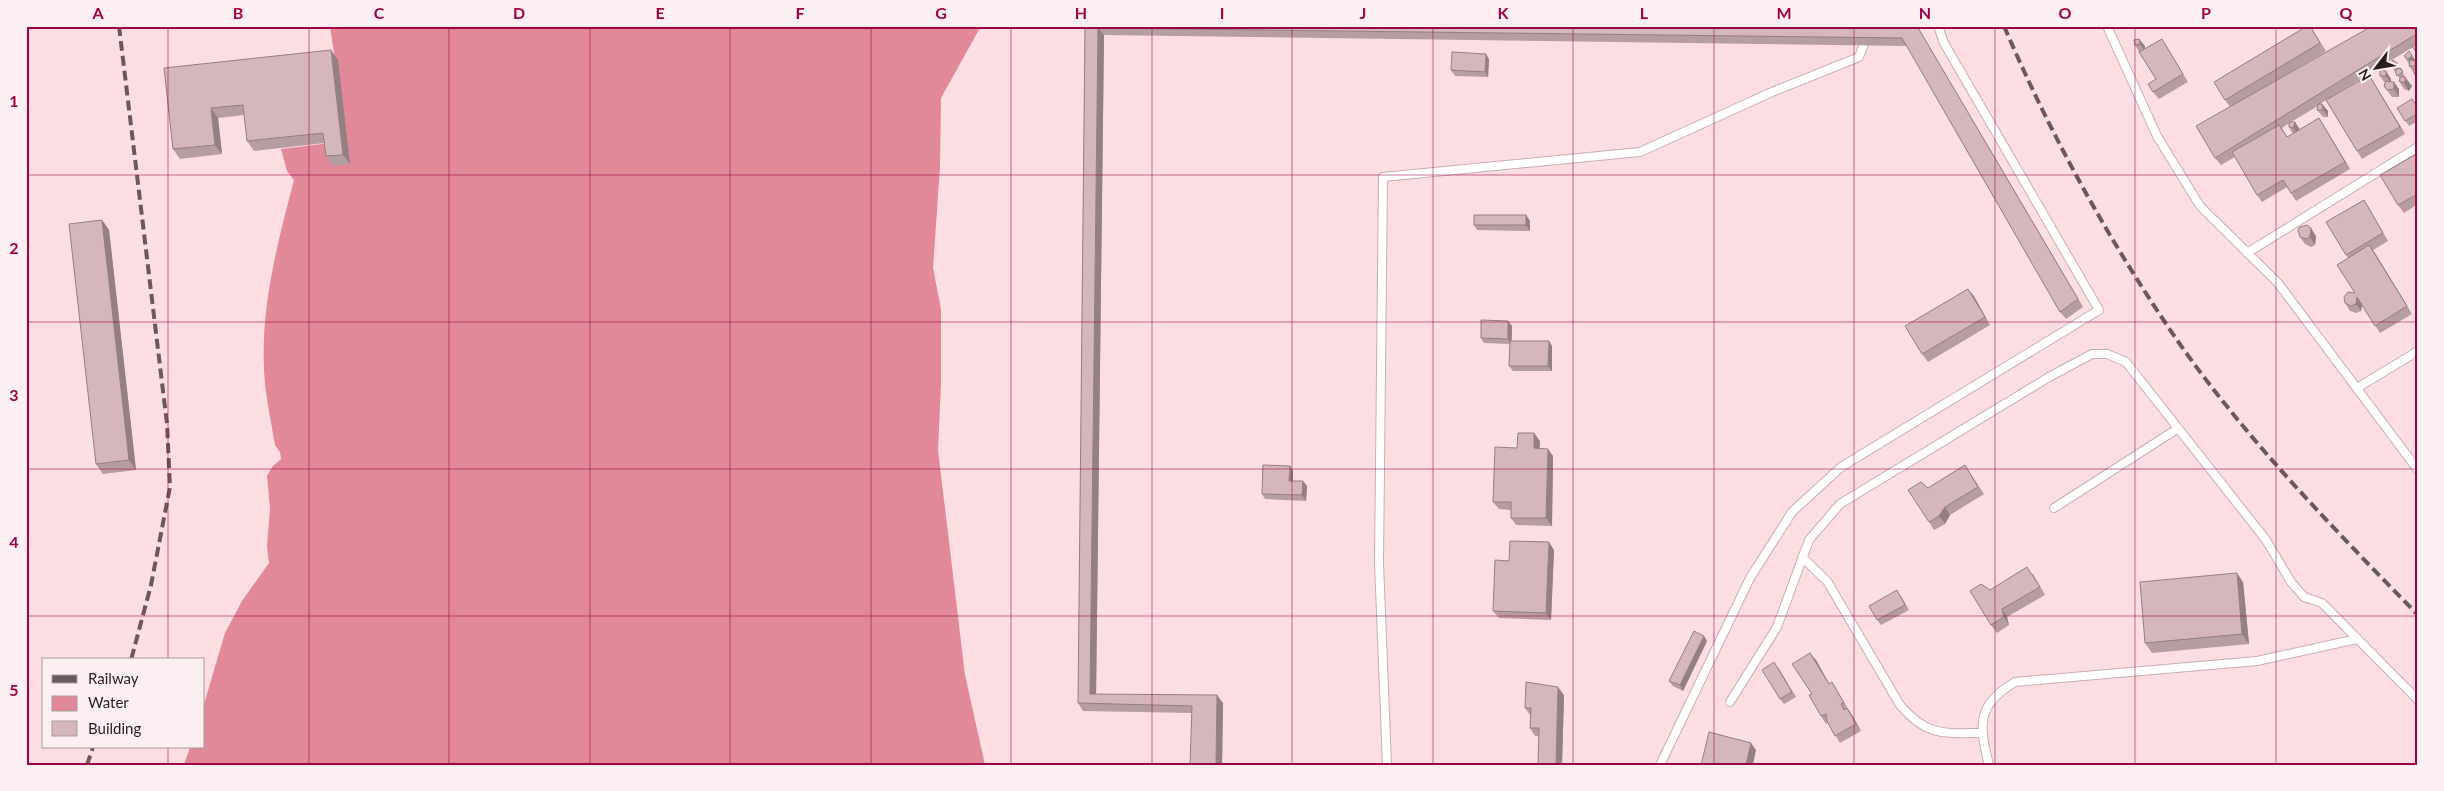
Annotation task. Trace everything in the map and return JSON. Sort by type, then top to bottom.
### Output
[{"type":"lane","points":[[1387,765],[1378,563],[1383,177],[1640,152],[1772,92],[1859,57],[1871,26]]},
{"type":"lane","points":[[1660,765],[1750,578],[1792,512],[1840,467],[2099,310],[1944,43],[1938,26]]},
{"type":"lane","points":[[2107,26],[2162,144],[2200,206],[2278,283],[2418,470]]},
{"type":"lane","points":[[2248,252],[2418,147]]},
{"type":"lane","points":[[2357,388],[2418,351]]},
{"type":"lane","points":[[1730,702],[1777,627],[1808,540],[1840,504],[2049,377],[2092,354],[2107,354],[2126,362],[2266,540],[2304,597],[2322,603],[2418,700]]},
{"type":"lane","points":[[2054,508],[2177,429]]},
{"type":"lane","points":[[1802,557],[1827,581],[1900,705],[1913,721],[1939,733],[1982,733]]},
{"type":"lane","points":[[1989,765],[1982,733],[1982,714],[2001,690],[2015,682],[2257,661],[2358,639]]},
{"type":"water","points":[[330,26],[981,26],[941,98],[940,167],[933,268],[941,309],[941,384],[938,450],[965,675],[985,765],[184,765],[190,748],[205,748],[205,701],[225,633],[242,601],[269,563],[267,546],[270,509],[267,476],[273,466],[281,459],[280,452],[275,445],[266,388],[264,369],[265,321],[272,273],[294,180],[287,171],[281,149],[330,143],[350,164]]},
{"type":"building","points":[[1085,26],[1917,26],[2078,299],[2060,312],[1902,38],[1098,28],[1090,694],[1217,695],[1216,765],[1190,765],[1192,706],[1078,703]]},
{"type":"building","points":[[2307,26],[2310,26],[2320,43],[2225,100],[2214,82]]},
{"type":"building","points":[[2372,26],[2418,26],[2418,33],[2215,158],[2196,126]]},
{"type":"building","points":[[2139,39],[2140,44],[2135,45],[2134,40]]},
{"type":"building","points":[[2162,39],[2183,74],[2153,92],[2148,84],[2156,79],[2139,52]]},
{"type":"building","points":[[2418,43],[2418,55],[2412,46]]},
{"type":"building","points":[[331,50],[343,155],[326,156],[323,133],[247,141],[243,105],[211,108],[215,145],[173,149],[164,68]]},
{"type":"building","points":[[2409,51],[2412,56],[2408,59],[2404,56]]},
{"type":"building","points":[[1452,52],[1486,54],[1485,72],[1451,70]]},
{"type":"building","points":[[2393,60],[2397,63],[2396,68],[2390,64]]},
{"type":"building","points":[[2410,60],[2415,61],[2415,66],[2409,66]]},
{"type":"building","points":[[2417,67],[2418,74],[2415,75],[2413,70]]},
{"type":"building","points":[[2399,68],[2403,72],[2397,76],[2395,71]]},
{"type":"building","points":[[2380,70],[2386,71],[2386,76],[2380,76]]},
{"type":"building","points":[[2369,75],[2400,127],[2357,151],[2326,100]]},
{"type":"building","points":[[2401,76],[2406,79],[2404,83],[2399,81]]},
{"type":"building","points":[[2386,81],[2394,82],[2394,89],[2387,90],[2384,86]]},
{"type":"building","points":[[2412,99],[2418,105],[2418,113],[2405,121],[2397,108]]},
{"type":"building","points":[[2318,104],[2322,104],[2323,110],[2317,110]]},
{"type":"building","points":[[2319,118],[2345,162],[2291,193],[2283,180],[2257,195],[2232,152],[2279,125],[2287,137]]},
{"type":"building","points":[[2289,122],[2295,122],[2293,128],[2289,127]]},
{"type":"building","points":[[2418,153],[2418,194],[2398,205],[2380,175]]},
{"type":"building","points":[[2364,200],[2383,233],[2346,255],[2326,222]]},
{"type":"building","points":[[1474,215],[1526,215],[1526,225],[1474,225]]},
{"type":"building","points":[[102,220],[129,460],[96,464],[69,224]]},
{"type":"building","points":[[2307,225],[2311,228],[2310,237],[2306,239],[2300,237],[2298,230],[2300,227]]},
{"type":"building","points":[[2369,245],[2407,306],[2375,326],[2357,297],[2356,304],[2351,306],[2345,303],[2344,297],[2348,292],[2355,293],[2337,265]]},
{"type":"building","points":[[1968,289],[1985,317],[1922,354],[1905,326]]},
{"type":"building","points":[[1481,320],[1508,321],[1508,339],[1481,338]]},
{"type":"building","points":[[1510,341],[1549,341],[1548,366],[1509,366]]},
{"type":"building","points":[[1518,433],[1534,433],[1534,448],[1548,449],[1546,518],[1511,518],[1511,502],[1493,502],[1495,447],[1517,448]]},
{"type":"building","points":[[1263,465],[1290,466],[1289,481],[1303,481],[1302,495],[1262,494]]},
{"type":"building","points":[[1965,465],[1978,487],[1945,507],[1939,516],[1929,522],[1908,490],[1921,482],[1928,488]]},
{"type":"building","points":[[1510,541],[1549,542],[1546,613],[1493,611],[1495,560],[1509,561]]},
{"type":"building","points":[[2027,567],[2040,587],[2002,609],[2004,617],[1991,625],[1970,591],[1981,584],[1990,590]]},
{"type":"building","points":[[2237,573],[2242,634],[2145,643],[2140,582]]},
{"type":"building","points":[[1897,590],[1905,605],[1877,620],[1869,606]]},
{"type":"building","points":[[1694,631],[1704,636],[1680,685],[1669,681]]},
{"type":"building","points":[[1810,653],[1829,684],[1832,682],[1844,703],[1841,704],[1844,710],[1847,708],[1856,724],[1835,736],[1827,721],[1826,714],[1821,716],[1809,695],[1812,694],[1792,664]]},
{"type":"building","points":[[1774,662],[1792,692],[1780,699],[1762,670]]},
{"type":"building","points":[[1526,682],[1558,687],[1556,765],[1538,765],[1539,728],[1530,728],[1531,708],[1525,708]]},
{"type":"building","points":[[1709,732],[1751,743],[1746,765],[1701,765]]},
{"type":"railway","points":[[119,26],[167,424],[170,487],[151,585],[132,658]]},
{"type":"railway","points":[[2004,26],[2061,148],[2128,265],[2177,340],[2261,448],[2418,615]]},
{"type":"railway","points":[[87,765],[93,748]]}]
